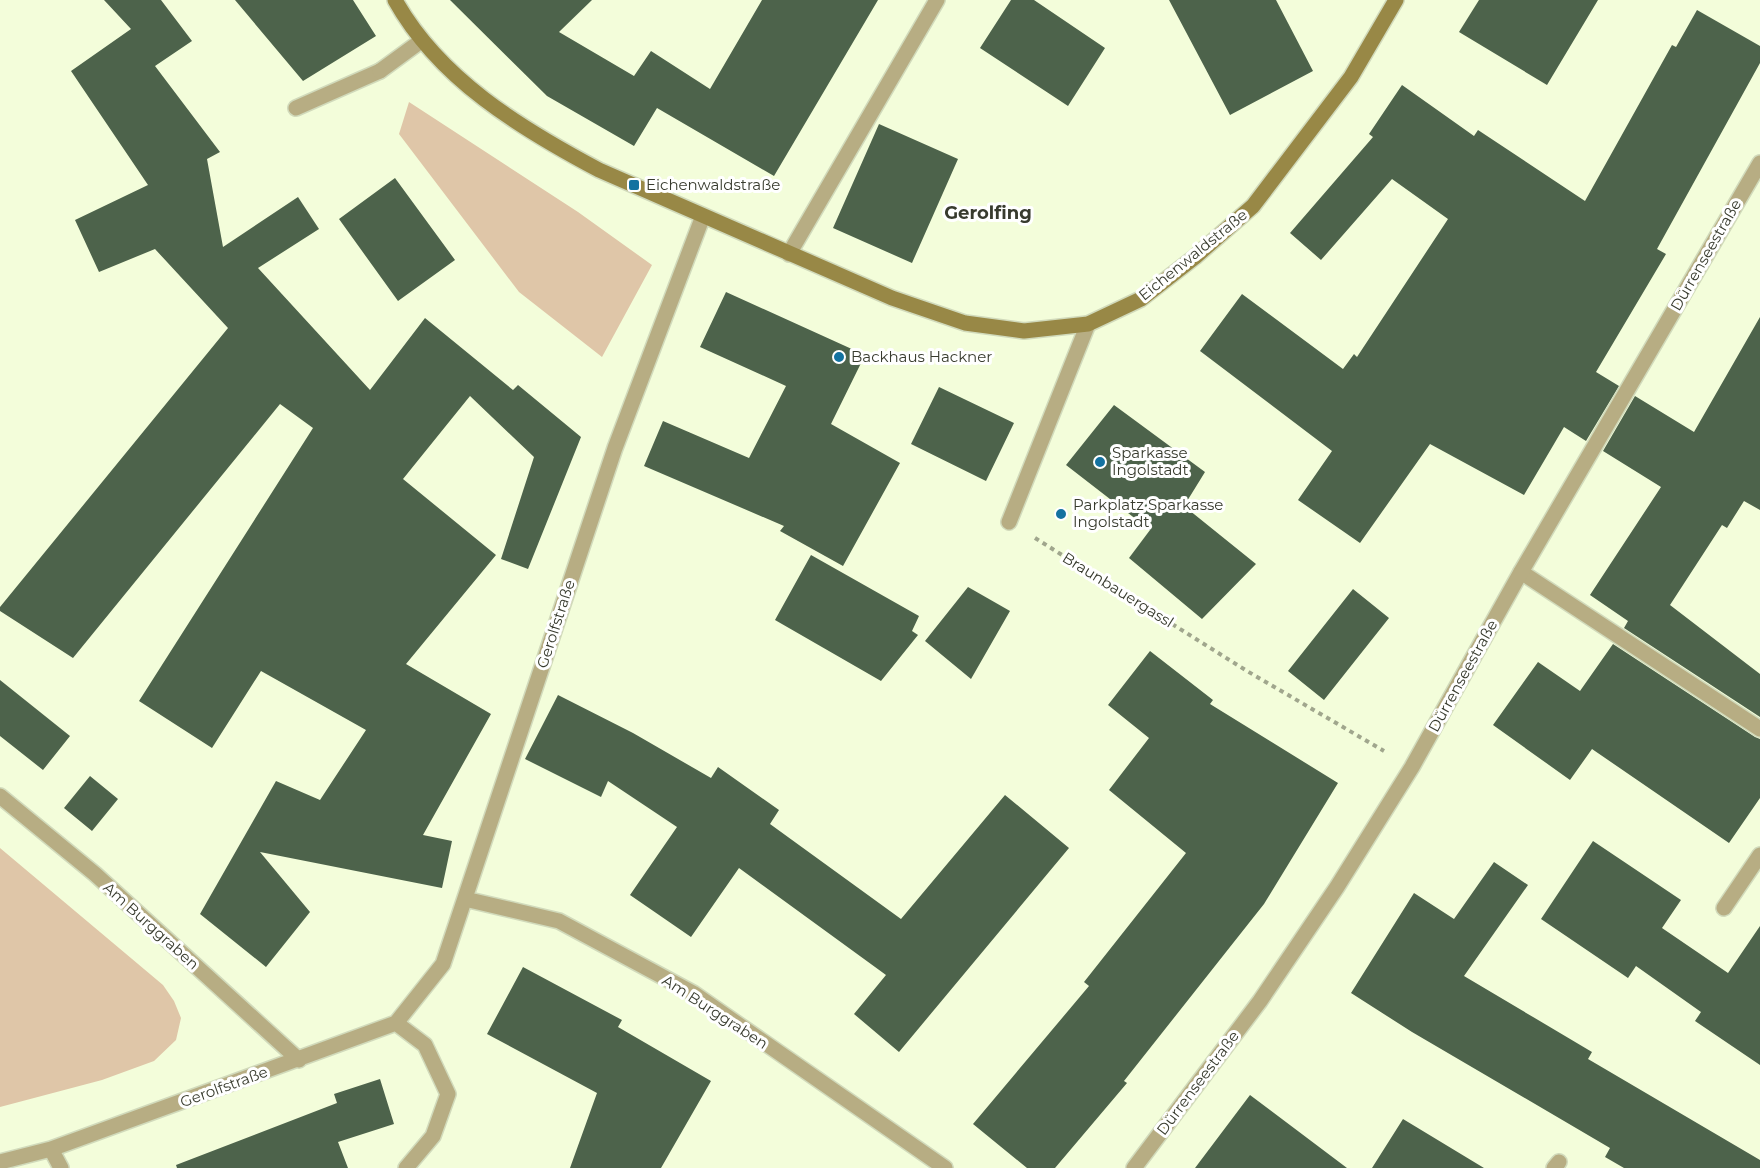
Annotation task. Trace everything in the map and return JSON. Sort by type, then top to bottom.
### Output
[{"type":"street","name":"Eichenwaldstraße","points":[[395,0],[421,41],[450,71],[485,100],[560,149],[598,170],[891,298],[964,323],[1024,331],[1088,324],[1141,299],[1195,257],[1253,206],[1351,76],[1396,0]]},
{"type":"street","points":[[789,254],[937,0]]},
{"type":"street","points":[[296,108],[380,71],[421,41]]},
{"type":"street","name":"Dürrenseestraße","points":[[1134,1168],[1260,1001],[1337,887],[1412,767],[1521,572],[1760,163]]},
{"type":"street","name":"Gerolfstraße","points":[[0,1162],[51,1149],[396,1023],[443,964],[615,448],[703,216]]},
{"type":"street","points":[[1009,522],[1088,324]]},
{"type":"street","points":[[1521,572],[1760,729]]},
{"type":"street","name":"Am Burggraben","points":[[0,796],[95,874],[299,1060]]},
{"type":"street","points":[[1724,908],[1760,855]]},
{"type":"street","name":"Am Burggraben","points":[[465,899],[559,921],[693,993],[945,1168]]},
{"type":"street","points":[[396,1023],[424,1045],[448,1094],[433,1136],[406,1168]]},
{"type":"street","points":[[51,1149],[61,1168]]},
{"type":"path","name":"Braunbauergassl","points":[[1009,522],[1247,671],[1412,767]]},
{"type":"shaded area","points":[[409,102],[578,212],[652,265],[602,357],[519,292],[399,134]]},
{"type":"shaded area","points":[[0,848],[163,985],[174,1001],[181,1018],[176,1040],[154,1061],[102,1080],[0,1107]]},
{"type":"building","points":[[104,0],[161,0],[192,41],[155,66],[220,152],[207,159],[223,247],[298,197],[319,229],[258,268],[370,390],[425,318],[513,390],[518,385],[581,437],[528,569],[501,559],[534,457],[470,396],[403,479],[496,555],[406,664],[491,714],[423,835],[452,841],[442,888],[260,852],[310,912],[266,967],[200,914],[276,781],[320,800],[366,730],[261,671],[212,748],[139,701],[313,428],[280,404],[73,658],[0,611],[0,607],[228,328],[155,249],[99,272],[75,220],[148,185],[71,71],[131,29]]},
{"type":"building","points":[[235,0],[353,0],[376,36],[303,81]]},
{"type":"building","points":[[450,0],[592,0],[559,32],[634,76],[651,51],[710,89],[762,0],[878,0],[774,176],[657,108],[634,146],[547,96]]},
{"type":"building","points":[[1011,0],[1034,0],[1105,48],[1068,106],[980,48]]},
{"type":"building","points":[[1169,0],[1276,0],[1313,71],[1230,115]]},
{"type":"building","points":[[1479,0],[1598,0],[1547,85],[1459,32]]},
{"type":"building","points":[[1697,10],[1760,46],[1760,63],[1657,249],[1666,254],[1596,372],[1619,386],[1586,441],[1564,427],[1524,495],[1430,444],[1360,543],[1298,500],[1332,451],[1200,351],[1242,294],[1343,369],[1354,354],[1357,357],[1448,219],[1392,179],[1321,260],[1290,233],[1373,137],[1369,134],[1402,85],[1474,136],[1478,130],[1585,201],[1672,45],[1676,47]]},
{"type":"building","points":[[879,124],[958,159],[912,263],[833,228]]},
{"type":"building","points":[[395,178],[455,260],[398,301],[339,219]]},
{"type":"building","points":[[726,292],[865,355],[831,424],[900,463],[843,566],[780,531],[784,526],[644,466],[663,421],[749,458],[786,386],[700,347]]},
{"type":"building","points":[[1760,317],[1760,510],[1744,501],[1727,528],[1722,525],[1670,605],[1760,674],[1760,717],[1624,628],[1628,621],[1590,595],[1661,487],[1603,451],[1635,396],[1694,432]]},
{"type":"building","points":[[939,387],[1014,423],[986,481],[911,444]]},
{"type":"building","points":[[1114,405],[1205,472],[1184,506],[1256,564],[1202,619],[1129,558],[1150,530],[1066,465]]},
{"type":"building","points":[[811,555],[919,616],[912,631],[918,635],[881,681],[775,620]]},
{"type":"building","points":[[968,587],[1010,611],[971,679],[925,641]]},
{"type":"building","points":[[1353,589],[1389,618],[1324,700],[1288,671]]},
{"type":"building","points":[[1613,644],[1760,739],[1760,798],[1729,843],[1592,749],[1570,780],[1493,725],[1538,662],[1580,691]]},
{"type":"building","points":[[1150,651],[1213,700],[1210,704],[1338,783],[1264,904],[1124,1081],[1127,1083],[1055,1168],[1027,1168],[973,1124],[1089,986],[1084,982],[1186,853],[1109,790],[1149,738],[1108,705]]},
{"type":"building","points":[[0,680],[70,736],[43,770],[0,736]]},
{"type":"building","points":[[558,695],[633,733],[711,778],[718,767],[779,810],[770,824],[901,919],[1005,795],[1069,848],[899,1052],[854,1014],[886,975],[739,868],[691,937],[630,895],[677,827],[608,781],[601,797],[525,759]]},
{"type":"building","points":[[90,776],[118,799],[92,831],[64,808]]},
{"type":"building","points":[[1593,841],[1681,900],[1662,928],[1728,973],[1760,926],[1760,1065],[1695,1021],[1701,1012],[1636,966],[1628,978],[1541,919]]},
{"type":"building","points":[[1494,862],[1528,885],[1464,976],[1592,1052],[1588,1059],[1760,1160],[1760,1168],[1624,1168],[1605,1157],[1610,1148],[1412,1032],[1351,993],[1414,893],[1454,919]]},
{"type":"building","points":[[523,967],[622,1020],[618,1027],[711,1081],[661,1168],[570,1168],[597,1093],[487,1034]]},
{"type":"building","points":[[380,1079],[394,1124],[338,1142],[348,1168],[177,1168],[176,1165],[337,1103],[334,1094]]},
{"type":"building","points":[[1250,1095],[1347,1168],[1195,1168]]},
{"type":"building","points":[[1403,1119],[1484,1168],[1372,1168]]},
{"type":"place","name":"Eichenwaldstraße","points":[[634,185]]},
{"type":"place","name":"Backhaus Hackner","points":[[839,357]]},
{"type":"place","name":"Sparkasse Ingolstadt","points":[[1100,462]]},
{"type":"place","name":"Parkplatz Sparkasse Ingolstadt","points":[[1061,514]]},
{"type":"district","name":"Gerolfing","points":[[988,213]]}]
